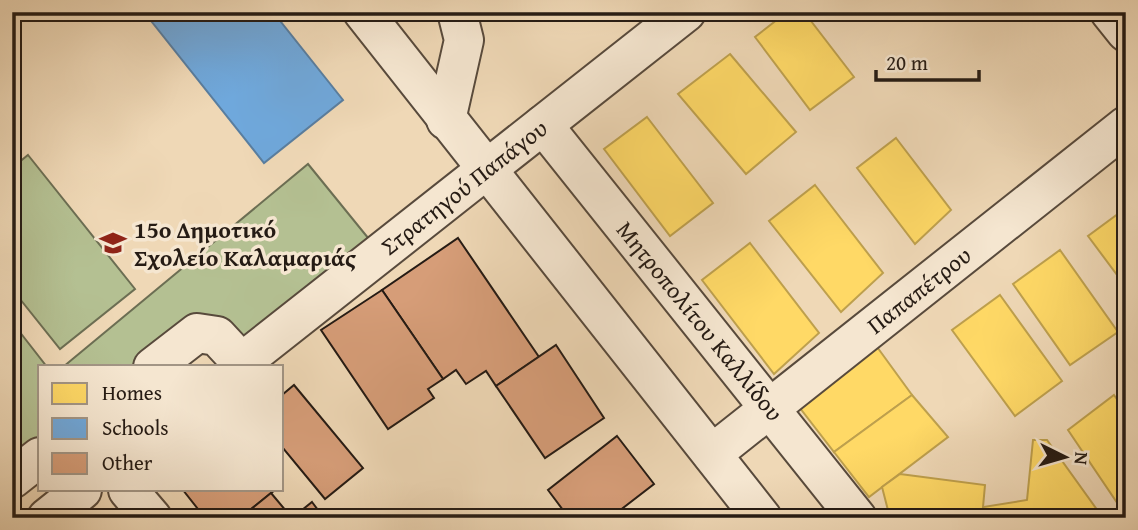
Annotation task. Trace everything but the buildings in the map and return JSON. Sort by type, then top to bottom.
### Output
[{"type":"street","points":[[363,12],[762,518]]},
{"type":"street","points":[[446,120],[464,40],[457,12]]},
{"type":"street","name":"Στρατηγού Παπάγου","points":[[156,365],[197,333],[217,336],[239,365],[686,12]]},
{"type":"street","points":[[1110,12],[1126,32]]},
{"type":"street","name":"Μητροπολίτου Καλλίδου","points":[[543,125],[857,518]]},
{"type":"street","name":"Παπαπέτρου","points":[[712,454],[1126,126]]},
{"type":"street","points":[[12,480],[38,459]]},
{"type":"street","points":[[47,518],[81,491]]},
{"type":"street","points":[[129,491],[152,518]]},
{"type":"green space","points":[[28,155],[135,289],[60,349],[12,289],[12,168]]},
{"type":"green space","points":[[308,164],[373,244],[242,360],[219,333],[150,365],[65,365]]},
{"type":"green space","points":[[12,322],[45,365],[38,365],[38,453],[12,474]]},
{"type":"place","name":"15ο Δημοτικό Σχολείο Καλαμαριάς","points":[[113,243]]}]
